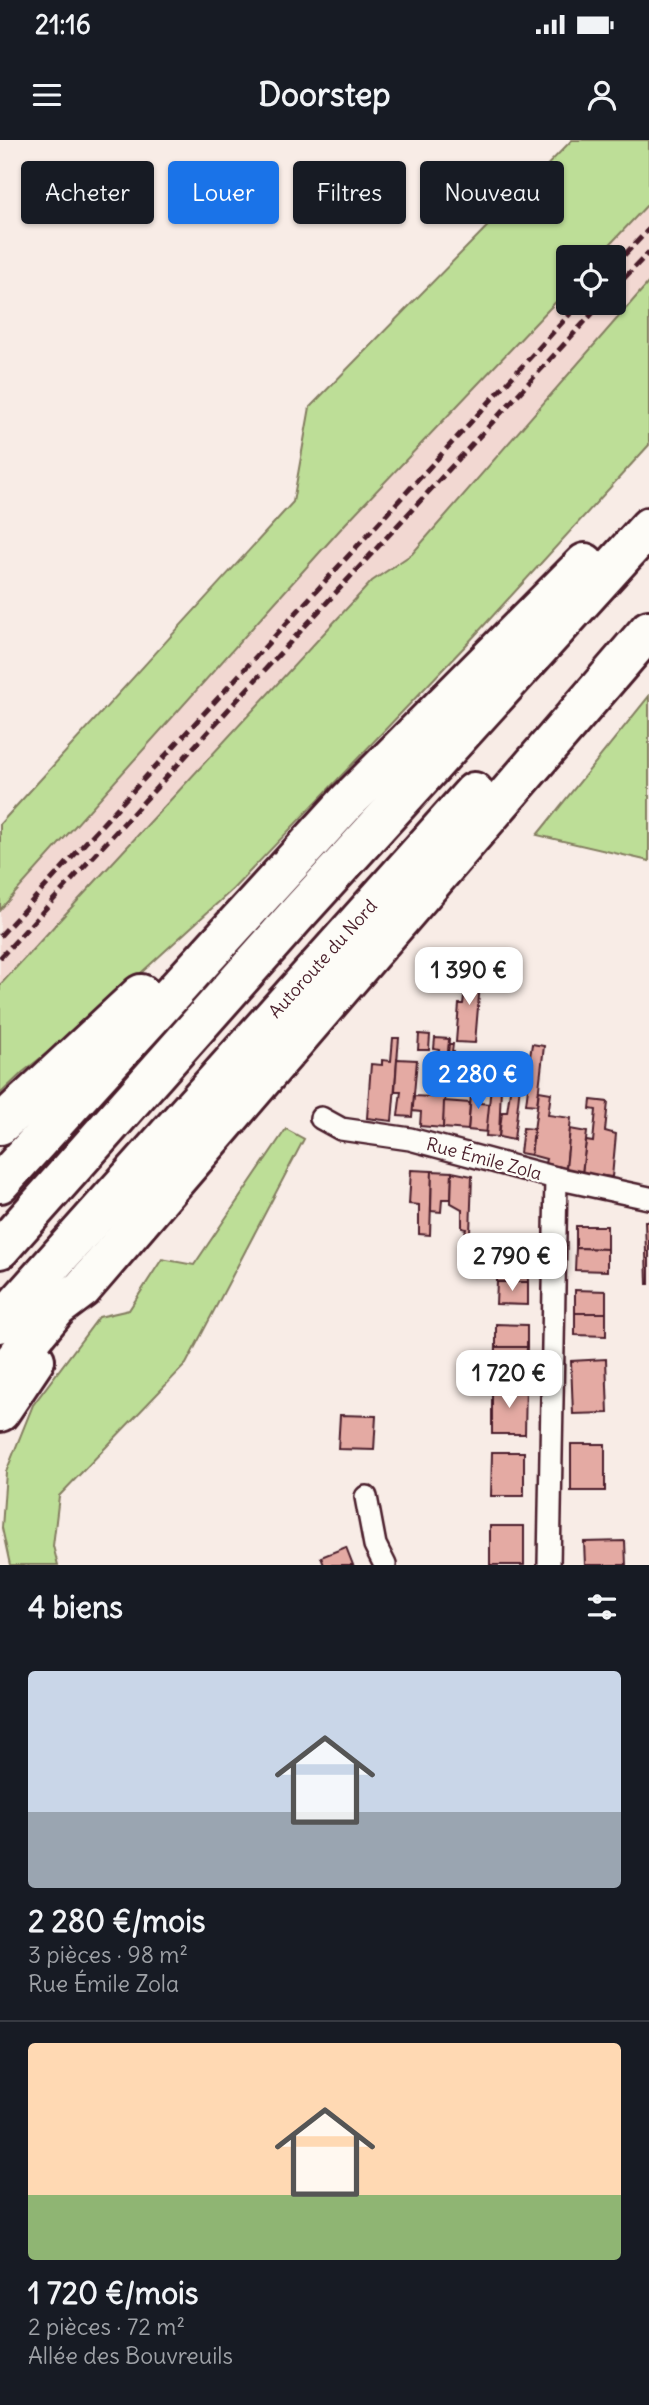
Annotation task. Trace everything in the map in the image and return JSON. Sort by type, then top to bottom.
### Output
[{"type":"highway","points":[[0,1183],[347,802],[559,587],[649,503]]},
{"type":"highway","points":[[0,1248],[300,911],[649,527]]},
{"type":"highway","name":"Autoroute du Nord","points":[[0,1323],[649,598]]},
{"type":"highway","points":[[0,1377],[58,1307],[82,1289],[649,630]]},
{"type":"highway","points":[[0,1125],[347,802]]},
{"type":"highway","points":[[0,1412],[23,1376],[68,1318],[82,1289]]},
{"type":"street","name":"Rue Émile Zola","points":[[321,1118],[341,1129],[410,1139],[556,1178],[649,1198]]},
{"type":"street","points":[[549,1565],[556,1178]]},
{"type":"street","points":[[366,1497],[375,1545],[384,1565]]},
{"type":"shaded area","points":[[649,203],[649,282],[626,308],[626,245],[609,245]]},
{"type":"shaded area","points":[[556,302],[556,315],[620,315],[412,554],[372,581],[0,985],[0,910],[346,523]]},
{"type":"green space","points":[[572,140],[649,140],[649,203],[609,245],[556,245],[556,302],[346,523],[0,910],[0,824],[293,502],[310,407],[490,224],[564,224],[564,161],[551,161]]},
{"type":"green space","points":[[649,282],[649,445],[467,644],[233,889],[96,1014],[23,1072],[0,1094],[0,985],[372,581],[412,554],[620,315],[626,315],[626,308]]},
{"type":"green space","points":[[649,696],[649,861],[537,835]]},
{"type":"green space","points":[[286,1129],[304,1139],[186,1364],[59,1496],[53,1546],[58,1565],[10,1565],[2,1528],[6,1472],[33,1405],[99,1317],[129,1310],[162,1259],[194,1265]]},
{"type":"building","points":[[461,968],[481,971],[475,1043],[456,1042],[459,1004],[463,1004],[466,982],[460,982]]},
{"type":"building","points":[[419,1034],[430,1035],[429,1050],[418,1050]]},
{"type":"building","points":[[393,1038],[399,1038],[392,1121],[367,1118],[371,1064],[382,1065],[382,1060],[391,1061]]},
{"type":"building","points":[[435,1038],[449,1039],[443,1128],[420,1126],[421,1112],[412,1111],[414,1096],[432,1097],[439,1050],[434,1049]]},
{"type":"building","points":[[449,1044],[453,1044],[454,1052],[452,1075],[446,1074]]},
{"type":"building","points":[[532,1044],[544,1046],[537,1105],[526,1104],[528,1088],[525,1088]]},
{"type":"building","points":[[397,1059],[417,1060],[412,1117],[398,1116],[401,1091],[395,1091]]},
{"type":"building","points":[[472,1083],[481,1085],[480,1103],[490,1104],[487,1132],[468,1130]]},
{"type":"building","points":[[511,1084],[520,1085],[514,1140],[499,1137],[502,1112],[507,1112]]},
{"type":"building","points":[[491,1086],[501,1087],[499,1137],[486,1136]]},
{"type":"building","points":[[539,1091],[551,1093],[548,1115],[571,1118],[566,1169],[545,1163],[546,1159],[531,1155]]},
{"type":"building","points":[[591,1100],[608,1102],[605,1131],[616,1134],[612,1177],[582,1173],[586,1141],[593,1142],[596,1110],[590,1109]]},
{"type":"building","points":[[444,1101],[470,1103],[468,1130],[443,1128]]},
{"type":"building","points":[[523,1128],[534,1129],[531,1155],[520,1153]]},
{"type":"building","points":[[570,1129],[587,1132],[582,1173],[566,1169]]},
{"type":"building","points":[[411,1170],[432,1171],[430,1235],[419,1234],[419,1205],[409,1204]]},
{"type":"building","points":[[432,1171],[452,1172],[451,1199],[442,1199],[441,1212],[431,1211]]},
{"type":"building","points":[[452,1172],[472,1176],[470,1233],[465,1233],[466,1229],[462,1228],[462,1209],[451,1203]]},
{"type":"building","points":[[645,1221],[649,1221],[649,1284],[647,1284]]},
{"type":"building","points":[[576,1226],[607,1226],[607,1249],[576,1248]]},
{"type":"building","points":[[576,1248],[607,1249],[607,1271],[575,1270]]},
{"type":"building","points":[[497,1259],[528,1260],[528,1282],[497,1282]]},
{"type":"building","points":[[497,1282],[528,1282],[528,1305],[496,1304]]},
{"type":"building","points":[[575,1290],[606,1291],[606,1313],[575,1313]]},
{"type":"building","points":[[575,1313],[606,1313],[606,1336],[575,1335]]},
{"type":"building","points":[[496,1324],[527,1325],[527,1347],[496,1347]]},
{"type":"building","points":[[496,1347],[527,1347],[526,1369],[495,1369]]},
{"type":"building","points":[[606,1359],[608,1413],[573,1414],[571,1361]]},
{"type":"building","points":[[492,1386],[526,1386],[525,1434],[492,1434]]},
{"type":"building","points":[[340,1415],[376,1416],[374,1450],[338,1449]]},
{"type":"building","points":[[571,1444],[605,1444],[605,1491],[571,1491]]},
{"type":"building","points":[[492,1452],[524,1452],[524,1496],[491,1496]]},
{"type":"building","points":[[490,1526],[524,1526],[524,1565],[490,1565]]},
{"type":"building","points":[[625,1541],[626,1565],[585,1565],[584,1542]]},
{"type":"building","points":[[346,1547],[353,1565],[324,1565],[321,1557]]},
{"type":"railway","points":[[626,253],[649,229]]},
{"type":"railway","points":[[626,276],[649,252]]},
{"type":"railway","points":[[0,936],[569,315]]},
{"type":"railway","points":[[0,958],[591,315]]}]
